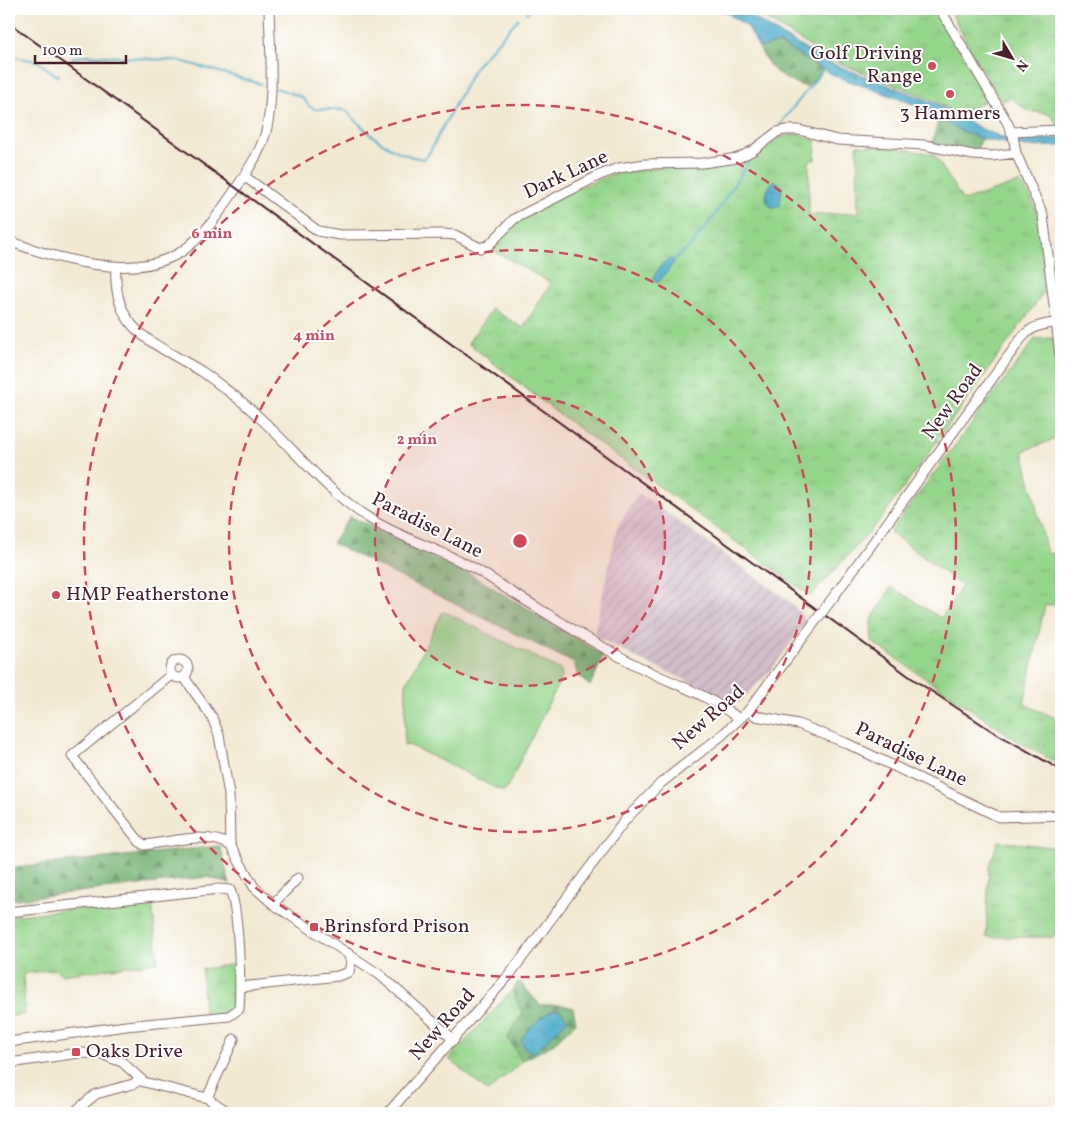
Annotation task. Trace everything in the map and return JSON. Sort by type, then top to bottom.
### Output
[{"type":"street","points":[[9,241],[53,256],[90,264],[116,266],[146,265],[179,253],[199,237],[211,224],[244,176],[256,156],[268,123],[270,9]]},
{"type":"street","points":[[940,9],[1012,133],[1015,151],[1043,215],[1061,362]]},
{"type":"street","name":"Dark Lane","points":[[244,176],[318,231],[340,234],[455,235],[480,248],[489,245],[514,220],[600,174],[619,168],[645,164],[702,163],[738,158],[752,151],[777,132],[785,130],[799,130],[838,140],[925,145],[973,155],[992,156],[1015,151]]},
{"type":"street","points":[[1012,133],[1061,130]]},
{"type":"street","name":"Paradise Lane","points":[[116,266],[115,287],[119,305],[125,318],[139,334],[203,372],[239,400],[275,431],[327,486],[363,514],[400,535],[466,564],[614,654],[715,702],[739,719]]},
{"type":"street","name":"New Road","points":[[388,1113],[510,974],[626,819],[661,783],[748,711],[1021,338],[1028,330],[1036,326],[1057,322]]},
{"type":"street","points":[[171,675],[171,665],[175,661],[181,660],[188,667],[184,677]]},
{"type":"street","points":[[171,675],[175,678],[184,677]]},
{"type":"street","points":[[171,675],[72,756],[139,842],[144,845],[212,838],[230,845]]},
{"type":"street","points":[[184,677],[212,717],[219,735],[229,795],[230,845],[254,887],[273,904],[380,975],[454,1040]]},
{"type":"street","name":"Paradise Lane","points":[[748,711],[756,716],[798,724],[846,743],[999,817],[1061,815]]},
{"type":"street","points":[[212,838],[221,831],[228,817]]},
{"type":"street","points":[[273,904],[298,878]]},
{"type":"street","points":[[9,912],[218,889],[230,890],[234,906],[241,987],[239,1009],[229,1016],[126,1026],[9,1042]]},
{"type":"street","points":[[241,987],[338,976],[349,972],[351,962],[348,953]]},
{"type":"street","points":[[207,1098],[234,1040]]},
{"type":"street","points":[[9,1063],[79,1053],[101,1054],[122,1062],[140,1080],[207,1098],[230,1113]]},
{"type":"street","points":[[73,1113],[96,1094],[133,1084],[140,1080]]},
{"type":"shaded area","points":[[639,493],[790,602],[807,621],[771,670],[739,703],[640,660],[594,635],[617,528]]},
{"type":"green space","points":[[750,9],[937,9],[988,99],[974,107],[967,119],[935,101],[832,60]]},
{"type":"green space","points":[[953,9],[1061,9],[1061,127],[1059,127],[1050,114],[1028,111],[1011,98],[1001,101],[975,59],[951,12]]},
{"type":"green space","points":[[775,43],[784,46],[823,70],[807,87],[790,81],[772,68],[758,46],[763,47]]},
{"type":"green space","points":[[939,118],[959,130],[982,139],[975,153],[932,143]]},
{"type":"green space","points":[[797,134],[816,141],[815,160],[809,161],[809,215],[858,213],[857,145],[891,147],[934,154],[963,201],[1020,182],[1030,196],[1040,219],[1045,279],[1042,295],[881,519],[811,596],[556,412],[468,343],[492,309],[523,328],[551,283],[492,250],[505,230],[524,217],[571,191],[611,175],[643,168],[735,164],[753,158],[781,137]]},
{"type":"green space","points":[[1053,338],[1061,408],[1061,437],[1023,451],[1047,553],[1061,555],[1061,604],[1045,605],[1024,704],[1058,719],[1061,723],[1061,765],[1019,742],[872,642],[871,621],[891,587],[941,618],[962,586],[890,532],[1035,339]]},
{"type":"green space","points":[[350,516],[465,571],[604,655],[590,686],[578,676],[574,663],[332,543]]},
{"type":"green space","points":[[445,612],[561,670],[562,676],[506,790],[502,791],[409,745],[404,746],[406,684],[442,613]]},
{"type":"green space","points":[[998,841],[1059,848],[1057,866],[1061,868],[1061,937],[986,937],[989,868]]},
{"type":"green space","points":[[220,846],[230,884],[207,877],[9,900],[9,868]]},
{"type":"green space","points":[[152,901],[158,962],[62,975],[55,969],[23,974],[25,1014],[9,1016],[9,916]]},
{"type":"green space","points":[[236,964],[239,1009],[204,1018],[202,969]]},
{"type":"green space","points":[[519,981],[540,1005],[563,1005],[573,1008],[576,1023],[552,1045],[522,1061],[508,1038],[523,1014],[512,990]],"holes":[[[539,1022],[553,1034],[542,1045],[529,1028]]]},
{"type":"green space","points":[[512,990],[523,1014],[512,1029],[509,1038],[522,1061],[488,1092],[449,1059]]},
{"type":"water","points":[[721,9],[741,9],[828,62],[935,103],[982,129],[1004,138],[1019,141],[1061,138],[1061,146],[1026,147],[982,139],[959,130],[908,102],[835,76],[779,43],[763,47],[758,46],[748,27]]},
{"type":"water","points":[[774,180],[782,186],[780,206],[775,208],[766,200],[769,187]]},
{"type":"water","points":[[670,259],[675,261],[658,283],[653,279],[662,265]]},
{"type":"water","points":[[553,1010],[560,1010],[568,1020],[534,1053],[525,1048],[521,1041],[526,1032]]},
{"type":"waterway","points":[[526,13],[532,9]]},
{"type":"waterway","points":[[276,88],[302,97],[314,109],[346,110],[380,142],[400,153],[423,159],[428,155],[475,67],[518,19]]},
{"type":"waterway","points":[[72,58],[88,55],[181,61],[261,84]]},
{"type":"waterway","points":[[9,56],[37,61],[57,76],[59,74]]},
{"type":"waterway","points":[[780,124],[824,69]]},
{"type":"waterway","points":[[673,260],[691,246],[714,216],[753,155]]},
{"type":"railway","points":[[9,23],[910,677],[992,731],[1061,770]]},
{"type":"place","name":"Golf Driving Range","points":[[932,66]]},
{"type":"place","name":"3 Hammers","points":[[950,94]]},
{"type":"place","name":"HMP Featherstone","points":[[56,595]]},
{"type":"place","name":"Brinsford Prison","points":[[314,927]]},
{"type":"place","name":"Oaks Drive","points":[[76,1052]]}]
